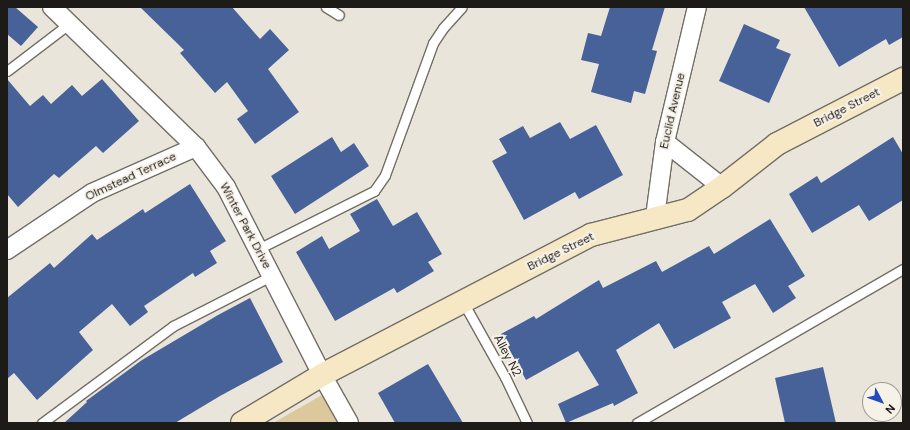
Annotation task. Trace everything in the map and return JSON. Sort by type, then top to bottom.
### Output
[{"type":"street","name":"Winter Park Drive","points":[[52,7],[196,147],[226,187],[322,375],[349,423]]},
{"type":"street","name":"Euclid Avenue","points":[[655,217],[665,142],[697,7]]},
{"type":"street","name":"Bridge Street","points":[[242,423],[322,375],[591,235],[655,217],[688,210],[722,187],[777,144],[903,80]]},
{"type":"street","points":[[665,142],[722,187]]},
{"type":"street","name":"Olmstead Terrace","points":[[7,250],[92,193],[196,147]]},
{"type":"lane","points":[[326,7],[339,15]]},
{"type":"lane","points":[[258,249],[374,191],[385,176],[433,43],[443,28],[462,7]]},
{"type":"lane","points":[[7,71],[70,23]]},
{"type":"lane","points":[[637,423],[903,269]]},
{"type":"lane","points":[[42,423],[173,326],[272,276]]},
{"type":"lane","name":"Alley N2","points":[[463,302],[505,377],[527,423]]},
{"type":"shaded area","points":[[322,395],[335,411],[341,423],[273,423]]},
{"type":"building","points":[[7,7],[15,7],[38,27],[21,46],[7,34]]},
{"type":"building","points":[[140,7],[232,7],[260,39],[270,29],[289,50],[268,69],[299,112],[255,144],[237,119],[248,111],[227,82],[215,93],[180,53],[184,50]]},
{"type":"building","points":[[610,7],[665,7],[652,50],[657,51],[645,94],[634,91],[631,103],[591,92],[599,64],[581,60],[588,33],[601,36]]},
{"type":"building","points":[[804,7],[903,7],[903,37],[889,45],[886,39],[839,67]]},
{"type":"building","points":[[744,24],[780,40],[776,48],[791,54],[769,103],[719,81]]},
{"type":"building","points":[[7,79],[30,106],[43,95],[51,104],[72,85],[82,96],[102,79],[139,121],[103,153],[96,146],[59,178],[54,174],[18,207],[7,194]]},
{"type":"building","points":[[560,122],[570,139],[596,125],[623,175],[579,199],[575,192],[524,220],[492,161],[507,153],[499,139],[523,126],[530,138]]},
{"type":"building","points":[[332,137],[341,152],[354,143],[369,166],[295,214],[271,176]]},
{"type":"building","points":[[893,137],[903,154],[903,200],[869,221],[859,205],[812,233],[789,194],[817,176],[821,183]]},
{"type":"building","points":[[190,184],[226,241],[210,251],[217,263],[195,277],[193,273],[144,306],[148,312],[130,326],[112,304],[79,332],[93,350],[37,400],[14,373],[7,379],[7,298],[50,263],[54,268],[92,234],[97,240],[143,209],[145,213]]},
{"type":"building","points":[[377,199],[393,226],[417,212],[442,254],[428,262],[434,271],[397,293],[394,288],[335,321],[296,252],[322,236],[329,249],[360,231],[350,214]]},
{"type":"building","points":[[770,219],[805,276],[788,286],[796,298],[773,313],[755,284],[722,302],[731,318],[674,349],[659,323],[616,350],[638,393],[614,406],[613,403],[566,423],[558,404],[599,385],[578,351],[526,380],[501,334],[534,316],[536,319],[599,280],[603,288],[656,261],[662,272],[709,246],[714,254]]},
{"type":"building","points":[[250,298],[283,362],[220,396],[175,423],[64,423],[87,402],[86,401],[142,360]]},
{"type":"building","points":[[428,364],[463,423],[395,423],[378,393]]},
{"type":"building","points":[[823,367],[836,423],[785,423],[775,378]]}]
